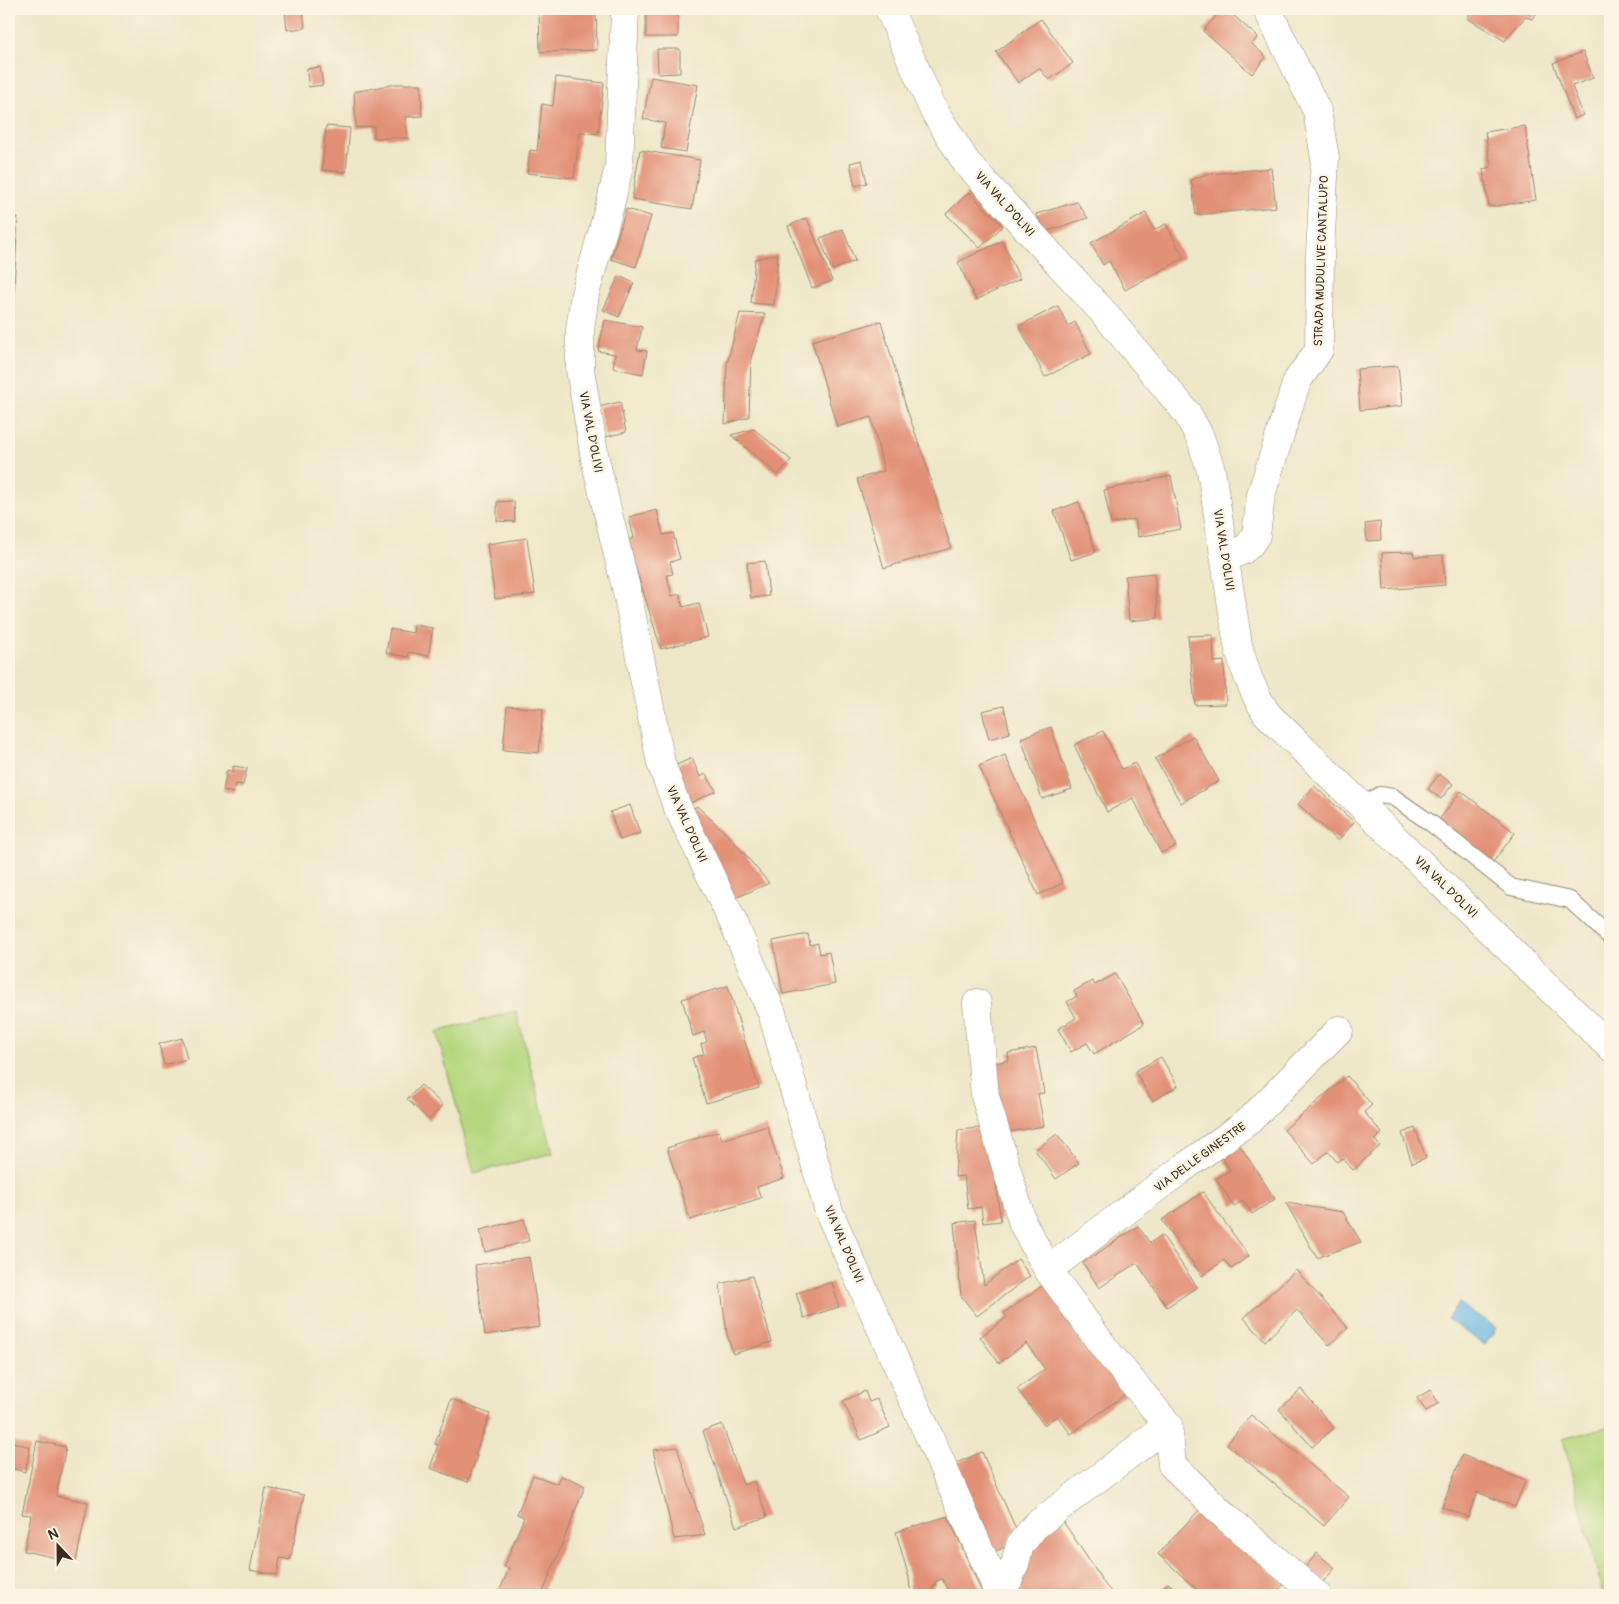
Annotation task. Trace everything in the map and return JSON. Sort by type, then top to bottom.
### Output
[{"type":"street","name":"VIA VAL D'OLIVI","points":[[625,9],[619,166],[611,202],[585,294],[580,330],[580,370],[595,459],[627,592],[661,763],[676,804],[735,926],[772,1013],[829,1212],[998,1591]]},
{"type":"street","name":"VIA VAL D'OLIVI","points":[[889,9],[933,108],[966,162],[1104,312],[1187,413],[1200,437],[1211,470],[1238,644],[1245,670],[1255,694],[1267,714],[1610,1047]]},
{"type":"street","name":"STRADA MUDULIVE CANTALUPO","points":[[1226,558],[1242,551],[1256,535],[1261,495],[1297,381],[1319,350],[1324,158],[1318,111],[1267,9]]},
{"type":"street","points":[[977,1003],[985,1096],[1023,1224],[1048,1270],[1106,1350],[1168,1425],[1172,1464],[1226,1517],[1317,1595]]},
{"type":"street","name":"VIA DELLE GINESTRE","points":[[1048,1270],[1250,1120],[1339,1030]]},
{"type":"street","points":[[998,1591],[1007,1583],[1020,1545],[1036,1526],[1168,1425]]},
{"type":"lane","points":[[1362,806],[1380,795],[1393,797],[1432,824],[1511,886],[1570,900],[1610,937]]},
{"type":"green space","points":[[516,1011],[553,1153],[474,1173],[437,1032]]},
{"type":"green space","points":[[1610,1426],[1610,1594],[1603,1595],[1563,1439]]},
{"type":"water","points":[[1459,1303],[1496,1328],[1485,1345],[1447,1319]]},
{"type":"building","points":[[285,9],[303,9],[305,28],[287,30]]},
{"type":"building","points":[[539,9],[596,9],[597,50],[540,52]]},
{"type":"building","points":[[646,9],[678,9],[678,37],[646,37]]},
{"type":"building","points":[[1222,9],[1226,9],[1258,37],[1252,44],[1266,57],[1252,74],[1203,31]]},
{"type":"building","points":[[1473,9],[1540,9],[1532,19],[1526,17],[1505,41],[1467,18]]},
{"type":"building","points":[[1041,19],[1073,63],[1049,80],[1039,68],[1018,83],[996,52]]},
{"type":"building","points":[[657,49],[680,49],[680,73],[658,74]]},
{"type":"building","points":[[1583,52],[1593,78],[1572,86],[1583,115],[1574,119],[1553,63]]},
{"type":"building","points":[[320,67],[323,85],[309,87],[306,69]]},
{"type":"building","points":[[556,77],[604,83],[598,134],[580,132],[574,178],[527,173],[530,150],[537,151],[542,104],[553,106]]},
{"type":"building","points":[[651,77],[698,85],[686,152],[661,148],[665,123],[643,119]]},
{"type":"building","points":[[394,84],[421,84],[422,116],[405,117],[408,138],[374,138],[374,126],[356,128],[354,92]]},
{"type":"building","points":[[326,126],[350,128],[346,172],[322,170]]},
{"type":"building","points":[[1525,126],[1536,200],[1489,207],[1483,169],[1491,167],[1485,132]]},
{"type":"building","points":[[640,150],[700,160],[692,209],[632,199]]},
{"type":"building","points":[[862,160],[867,183],[855,186],[850,163]]},
{"type":"building","points":[[1271,168],[1276,207],[1196,215],[1191,180],[1209,173]]},
{"type":"building","points":[[969,192],[1003,226],[980,248],[946,214]]},
{"type":"building","points":[[1077,202],[1088,218],[1047,231],[1036,214]]},
{"type":"building","points":[[626,209],[651,216],[636,267],[611,259]]},
{"type":"building","points":[[1146,213],[1154,230],[1166,224],[1184,258],[1125,290],[1109,261],[1103,265],[1091,243]]},
{"type":"building","points":[[9,216],[18,217],[13,305],[9,305]]},
{"type":"building","points":[[807,218],[832,281],[812,288],[788,226]]},
{"type":"building","points":[[843,229],[855,261],[832,270],[820,238]]},
{"type":"building","points":[[1002,241],[1020,279],[976,300],[958,262]]},
{"type":"building","points":[[778,254],[774,305],[751,303],[755,259]]},
{"type":"building","points":[[619,276],[634,283],[619,317],[603,310]]},
{"type":"building","points":[[1058,306],[1068,326],[1075,322],[1091,354],[1045,377],[1019,326]]},
{"type":"building","points":[[740,313],[765,314],[751,358],[749,417],[725,424],[727,364]]},
{"type":"building","points":[[605,320],[642,327],[637,350],[647,351],[643,374],[613,368],[615,354],[598,351]]},
{"type":"building","points":[[881,321],[951,548],[884,568],[857,479],[884,471],[871,417],[837,427],[812,341]]},
{"type":"building","points":[[1398,366],[1402,406],[1360,410],[1357,369]]},
{"type":"building","points":[[620,402],[626,432],[605,437],[598,407]]},
{"type":"building","points":[[754,429],[791,460],[778,475],[731,435]]},
{"type":"building","points":[[1171,476],[1181,529],[1138,537],[1135,519],[1111,524],[1104,490]]},
{"type":"building","points":[[514,501],[515,522],[497,521],[497,502]]},
{"type":"building","points":[[1079,502],[1096,552],[1071,560],[1054,511]]},
{"type":"building","points":[[657,510],[663,535],[673,533],[680,559],[670,562],[673,574],[667,575],[672,596],[680,594],[683,607],[699,603],[708,637],[661,649],[627,540],[634,538],[629,517]]},
{"type":"building","points":[[1380,522],[1381,540],[1367,541],[1365,524]]},
{"type":"building","points":[[527,538],[535,594],[495,599],[487,544]]},
{"type":"building","points":[[1413,552],[1414,557],[1443,555],[1445,585],[1384,590],[1382,553]]},
{"type":"building","points":[[765,561],[769,596],[751,598],[747,563]]},
{"type":"building","points":[[1154,573],[1158,618],[1129,621],[1125,576]]},
{"type":"building","points":[[414,625],[433,628],[428,656],[409,652],[408,657],[386,653],[390,629],[413,633]]},
{"type":"building","points":[[1213,635],[1214,662],[1224,661],[1226,704],[1195,705],[1188,636]]},
{"type":"building","points":[[507,706],[543,709],[539,753],[503,750]]},
{"type":"building","points":[[1004,706],[1010,733],[989,739],[982,711]]},
{"type":"building","points":[[1051,727],[1072,789],[1042,799],[1021,738]]},
{"type":"building","points":[[1103,731],[1122,769],[1135,763],[1176,846],[1161,853],[1133,798],[1107,812],[1074,745]]},
{"type":"building","points":[[1193,736],[1219,781],[1181,803],[1155,759]]},
{"type":"building","points":[[1005,755],[1063,883],[1038,895],[979,766]]},
{"type":"building","points":[[692,758],[700,777],[706,774],[716,791],[686,805],[670,768]]},
{"type":"building","points":[[233,766],[247,768],[243,785],[236,784],[234,793],[223,791],[227,770],[233,772]]},
{"type":"building","points":[[1439,774],[1453,784],[1441,799],[1428,789]]},
{"type":"building","points":[[1314,786],[1354,822],[1338,841],[1298,804]]},
{"type":"building","points":[[1461,791],[1515,833],[1493,862],[1439,820]]},
{"type":"building","points":[[630,805],[640,833],[620,840],[610,812]]},
{"type":"building","points":[[697,806],[731,838],[769,883],[729,901],[687,812]]},
{"type":"building","points":[[808,934],[810,945],[818,943],[820,954],[829,952],[835,984],[783,994],[773,941]]},
{"type":"building","points":[[1115,974],[1144,1024],[1094,1054],[1087,1043],[1071,1052],[1058,1029],[1076,1018],[1067,1002],[1077,996],[1074,991],[1092,981],[1095,985]]},
{"type":"building","points":[[728,986],[759,1088],[706,1103],[692,1058],[704,1054],[701,1044],[707,1042],[704,1032],[693,1036],[682,999]]},
{"type":"building","points":[[182,1038],[187,1059],[164,1065],[159,1044]]},
{"type":"building","points":[[1036,1048],[1044,1093],[1038,1094],[1044,1126],[1004,1133],[991,1064],[1009,1060],[1008,1053]]},
{"type":"building","points":[[1161,1057],[1178,1086],[1152,1101],[1135,1071]]},
{"type":"building","points":[[1347,1076],[1372,1105],[1364,1112],[1382,1133],[1375,1140],[1380,1146],[1353,1170],[1342,1158],[1337,1162],[1328,1151],[1314,1164],[1284,1130]]},
{"type":"building","points":[[421,1085],[443,1105],[429,1120],[407,1099]]},
{"type":"building","points":[[767,1126],[784,1178],[757,1187],[761,1198],[690,1220],[667,1148],[719,1131],[722,1140]]},
{"type":"building","points":[[988,1127],[1001,1221],[983,1223],[981,1207],[968,1209],[964,1176],[955,1177],[958,1130]]},
{"type":"building","points":[[1415,1128],[1426,1158],[1412,1163],[1402,1133]]},
{"type":"building","points":[[1057,1134],[1079,1163],[1056,1179],[1035,1150]]},
{"type":"building","points":[[1237,1141],[1275,1199],[1252,1214],[1243,1200],[1234,1206],[1216,1179],[1230,1170],[1219,1153]]},
{"type":"building","points":[[1203,1192],[1249,1256],[1231,1269],[1224,1260],[1202,1276],[1162,1220]]},
{"type":"building","points":[[1286,1203],[1343,1212],[1361,1242],[1317,1258]]},
{"type":"building","points":[[524,1219],[529,1241],[485,1252],[480,1230]]},
{"type":"building","points":[[975,1220],[984,1285],[1018,1259],[1030,1276],[977,1316],[961,1296],[954,1223]]},
{"type":"building","points":[[1138,1226],[1150,1243],[1162,1235],[1197,1287],[1167,1307],[1137,1263],[1099,1288],[1083,1263]]},
{"type":"building","points":[[529,1257],[540,1327],[485,1335],[475,1265]]},
{"type":"building","points":[[1296,1270],[1348,1328],[1329,1345],[1297,1310],[1265,1341],[1244,1318]]},
{"type":"building","points":[[752,1276],[772,1342],[733,1354],[727,1334],[720,1284]]},
{"type":"building","points":[[832,1282],[839,1307],[804,1318],[796,1293]]},
{"type":"building","points":[[1046,1283],[1127,1393],[1071,1434],[1057,1416],[1044,1425],[1017,1389],[1045,1369],[1026,1343],[999,1363],[980,1337],[1007,1317],[1004,1313]]},
{"type":"building","points":[[1301,1389],[1334,1428],[1312,1447],[1279,1409]]},
{"type":"building","points":[[1430,1390],[1439,1403],[1426,1411],[1417,1398]]},
{"type":"building","points":[[865,1391],[869,1402],[877,1399],[890,1427],[861,1440],[843,1401]]},
{"type":"building","points":[[451,1399],[490,1414],[475,1455],[477,1455],[468,1482],[430,1468],[438,1445],[435,1444]]},
{"type":"building","points":[[1251,1415],[1349,1497],[1324,1526],[1227,1444]]},
{"type":"building","points":[[722,1424],[743,1485],[754,1481],[767,1517],[736,1527],[703,1431]]},
{"type":"building","points":[[9,1441],[30,1447],[25,1472],[9,1468]]},
{"type":"building","points":[[37,1441],[66,1447],[56,1496],[88,1502],[76,1562],[24,1551],[31,1515],[22,1514]]},
{"type":"building","points":[[677,1447],[705,1535],[674,1539],[653,1450]]},
{"type":"building","points":[[982,1452],[1016,1529],[1005,1547],[994,1552],[954,1464]]},
{"type":"building","points":[[1462,1455],[1525,1481],[1515,1507],[1477,1492],[1468,1517],[1442,1507]]},
{"type":"building","points":[[533,1475],[558,1484],[561,1476],[585,1486],[542,1595],[498,1595],[509,1568],[504,1567],[524,1517],[517,1514]]},
{"type":"building","points":[[266,1488],[304,1495],[290,1560],[280,1558],[277,1575],[250,1570]]},
{"type":"building","points":[[1201,1508],[1284,1584],[1274,1595],[1203,1595],[1158,1554]]},
{"type":"building","points":[[948,1516],[983,1595],[950,1595],[942,1579],[936,1581],[932,1590],[924,1594],[915,1594],[910,1588],[896,1532]]},
{"type":"building","points":[[1061,1518],[1114,1595],[1022,1595],[1020,1586],[1025,1547]]},
{"type":"building","points":[[1317,1553],[1335,1568],[1322,1583],[1304,1569]]},
{"type":"building","points":[[1168,1583],[1182,1595],[1161,1595],[1159,1593]]}]
